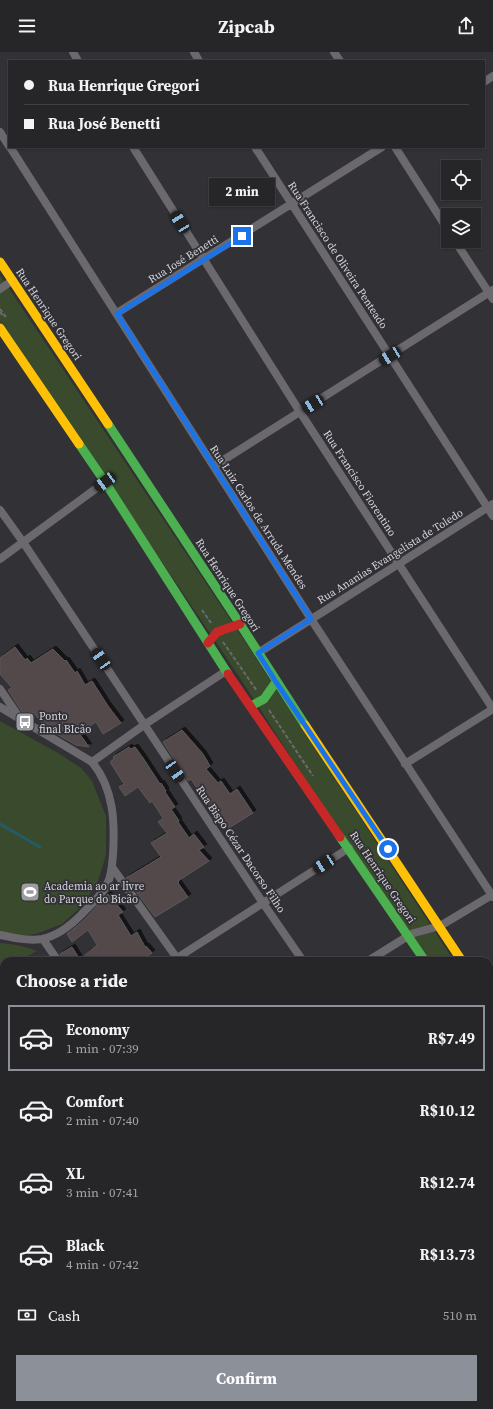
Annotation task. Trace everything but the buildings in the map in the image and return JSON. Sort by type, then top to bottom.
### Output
[{"type":"main road","name":"Rua Henrique Gregori","points":[[0,262],[240,624],[276,682],[459,957]]},
{"type":"main road","name":"Rua Henrique Gregori","points":[[0,328],[105,482],[226,672],[349,848],[422,957]]},
{"type":"main road","points":[[208,643],[211,637],[217,632],[240,624]]},
{"type":"main road","points":[[251,706],[264,699],[276,682]]},
{"type":"street","name":"Rua Luiz Carlos de Arruda Mendes","points":[[0,132],[8,145]]},
{"type":"street","name":"Rua Luiz Carlos de Arruda Mendes","points":[[10,148],[311,619],[492,896]]},
{"type":"street","name":"Rua Francisco Fiorentino","points":[[134,148],[300,412],[493,709]]},
{"type":"street","name":"Rua Francisco de Oliveira Penteado","points":[[256,148],[390,356],[490,505],[493,516]]},
{"type":"street","name":"Rua José Benetti","points":[[117,314],[380,148]]},
{"type":"street","points":[[396,148],[441,219]]},
{"type":"street","points":[[214,466],[492,294],[460,248]]},
{"type":"street","points":[[0,289],[13,280]]},
{"type":"street","points":[[0,559],[105,482]]},
{"type":"street","name":"Rua Ananias Evangelista de Toledo","points":[[258,653],[490,505]]},
{"type":"street","name":"Rua Bispo Cézar Dacorso Filho","points":[[0,510],[23,542],[300,957]]},
{"type":"street","points":[[92,762],[144,724],[226,672]]},
{"type":"street","points":[[0,689],[20,719]]},
{"type":"street","points":[[0,707],[92,762],[99,771],[109,794],[114,815],[112,867],[108,882],[98,897],[74,922],[56,934],[43,939],[28,940],[0,935]]},
{"type":"street","points":[[405,764],[493,709]]},
{"type":"street","points":[[183,957],[349,848]]},
{"type":"street","points":[[112,867],[176,957]]},
{"type":"street","points":[[374,957],[408,936],[440,926],[492,896]]},
{"type":"street","points":[[43,939],[55,957]]},
{"type":"green space","points":[[0,275],[248,646],[451,957],[419,957],[240,678],[0,321]]},
{"type":"green space","points":[[0,721],[58,753],[81,768],[92,781],[106,816],[106,855],[98,881],[83,905],[62,924],[36,934],[18,936],[0,933]]},
{"type":"green space","points":[[0,943],[37,951],[26,957],[0,957]]},
{"type":"waterway","points":[[0,824],[40,847]]},
{"type":"traffic: fast","points":[[108,424],[305,725]]},
{"type":"traffic: fast","points":[[79,444],[228,674]]},
{"type":"traffic: fast","points":[[251,706],[264,699],[276,682]]},
{"type":"traffic: fast","points":[[340,837],[422,957]]},
{"type":"traffic: slow","points":[[0,262],[108,424]]},
{"type":"traffic: slow","points":[[0,328],[79,444]]},
{"type":"traffic: slow","points":[[305,725],[459,957]]},
{"type":"traffic: jam","points":[[208,643],[217,632],[240,624]]},
{"type":"traffic: jam","points":[[228,674],[340,837]]},
{"type":"place","name":"Ponto final BIcão","points":[[25,722]]},
{"type":"place","name":"Academia ao ar livre do Parque do Bicão","points":[[30,892]]},
{"type":"route","points":[[242,236],[117,314],[311,619],[258,653],[388,849]]}]
